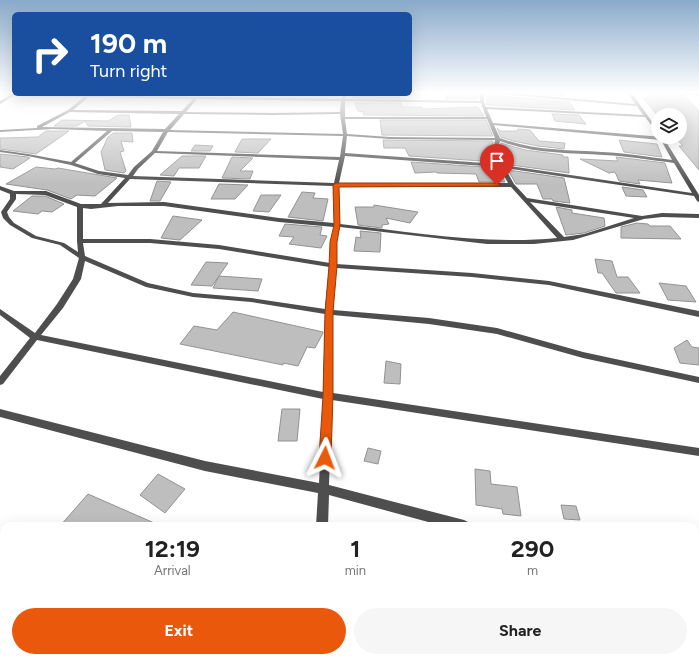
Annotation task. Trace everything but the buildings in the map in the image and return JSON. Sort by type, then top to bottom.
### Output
[{"type":"street","points":[[38,128],[47,123]]},
{"type":"street","points":[[103,205],[136,168],[154,152],[172,123]]},
{"type":"street","points":[[322,522],[328,396],[329,312],[333,266],[333,242],[337,225],[336,185],[343,157],[345,136],[343,123]]},
{"type":"street","points":[[561,238],[512,185],[501,166],[495,151],[498,138],[492,124],[651,137]]},
{"type":"street","points":[[0,132],[38,128],[390,138],[498,138],[508,143],[534,148],[617,154],[677,162]]},
{"type":"street","points":[[72,164],[110,130]]},
{"type":"street","points":[[665,144],[697,198]]},
{"type":"street","points":[[0,151],[72,164],[98,172],[129,177],[336,185],[512,185]]},
{"type":"street","points":[[154,152],[343,157],[501,166],[697,198]]},
{"type":"street","points":[[0,188],[13,193],[46,193],[80,206],[91,207],[103,205],[164,204],[279,220],[487,242],[534,242],[586,235],[642,217],[662,215],[699,216]]},
{"type":"street","points":[[13,193],[13,199],[2,212],[12,224],[34,237],[62,244],[82,257],[146,285],[193,295],[251,300],[329,312],[429,321],[497,331],[583,355],[699,380]]},
{"type":"street","points":[[524,199],[642,217]]},
{"type":"street","points":[[0,382],[60,306],[76,278],[82,257],[80,241],[80,206]]},
{"type":"street","points":[[80,241],[150,241],[219,247],[333,266],[472,275],[549,283],[699,314]]},
{"type":"street","points":[[0,311],[35,337],[328,396],[699,452]]},
{"type":"street","points":[[0,413],[205,466],[324,489],[449,522]]},
{"type":"route","points":[[325,458],[328,396],[329,312],[333,266],[333,242],[337,225],[336,185],[497,185]]}]
